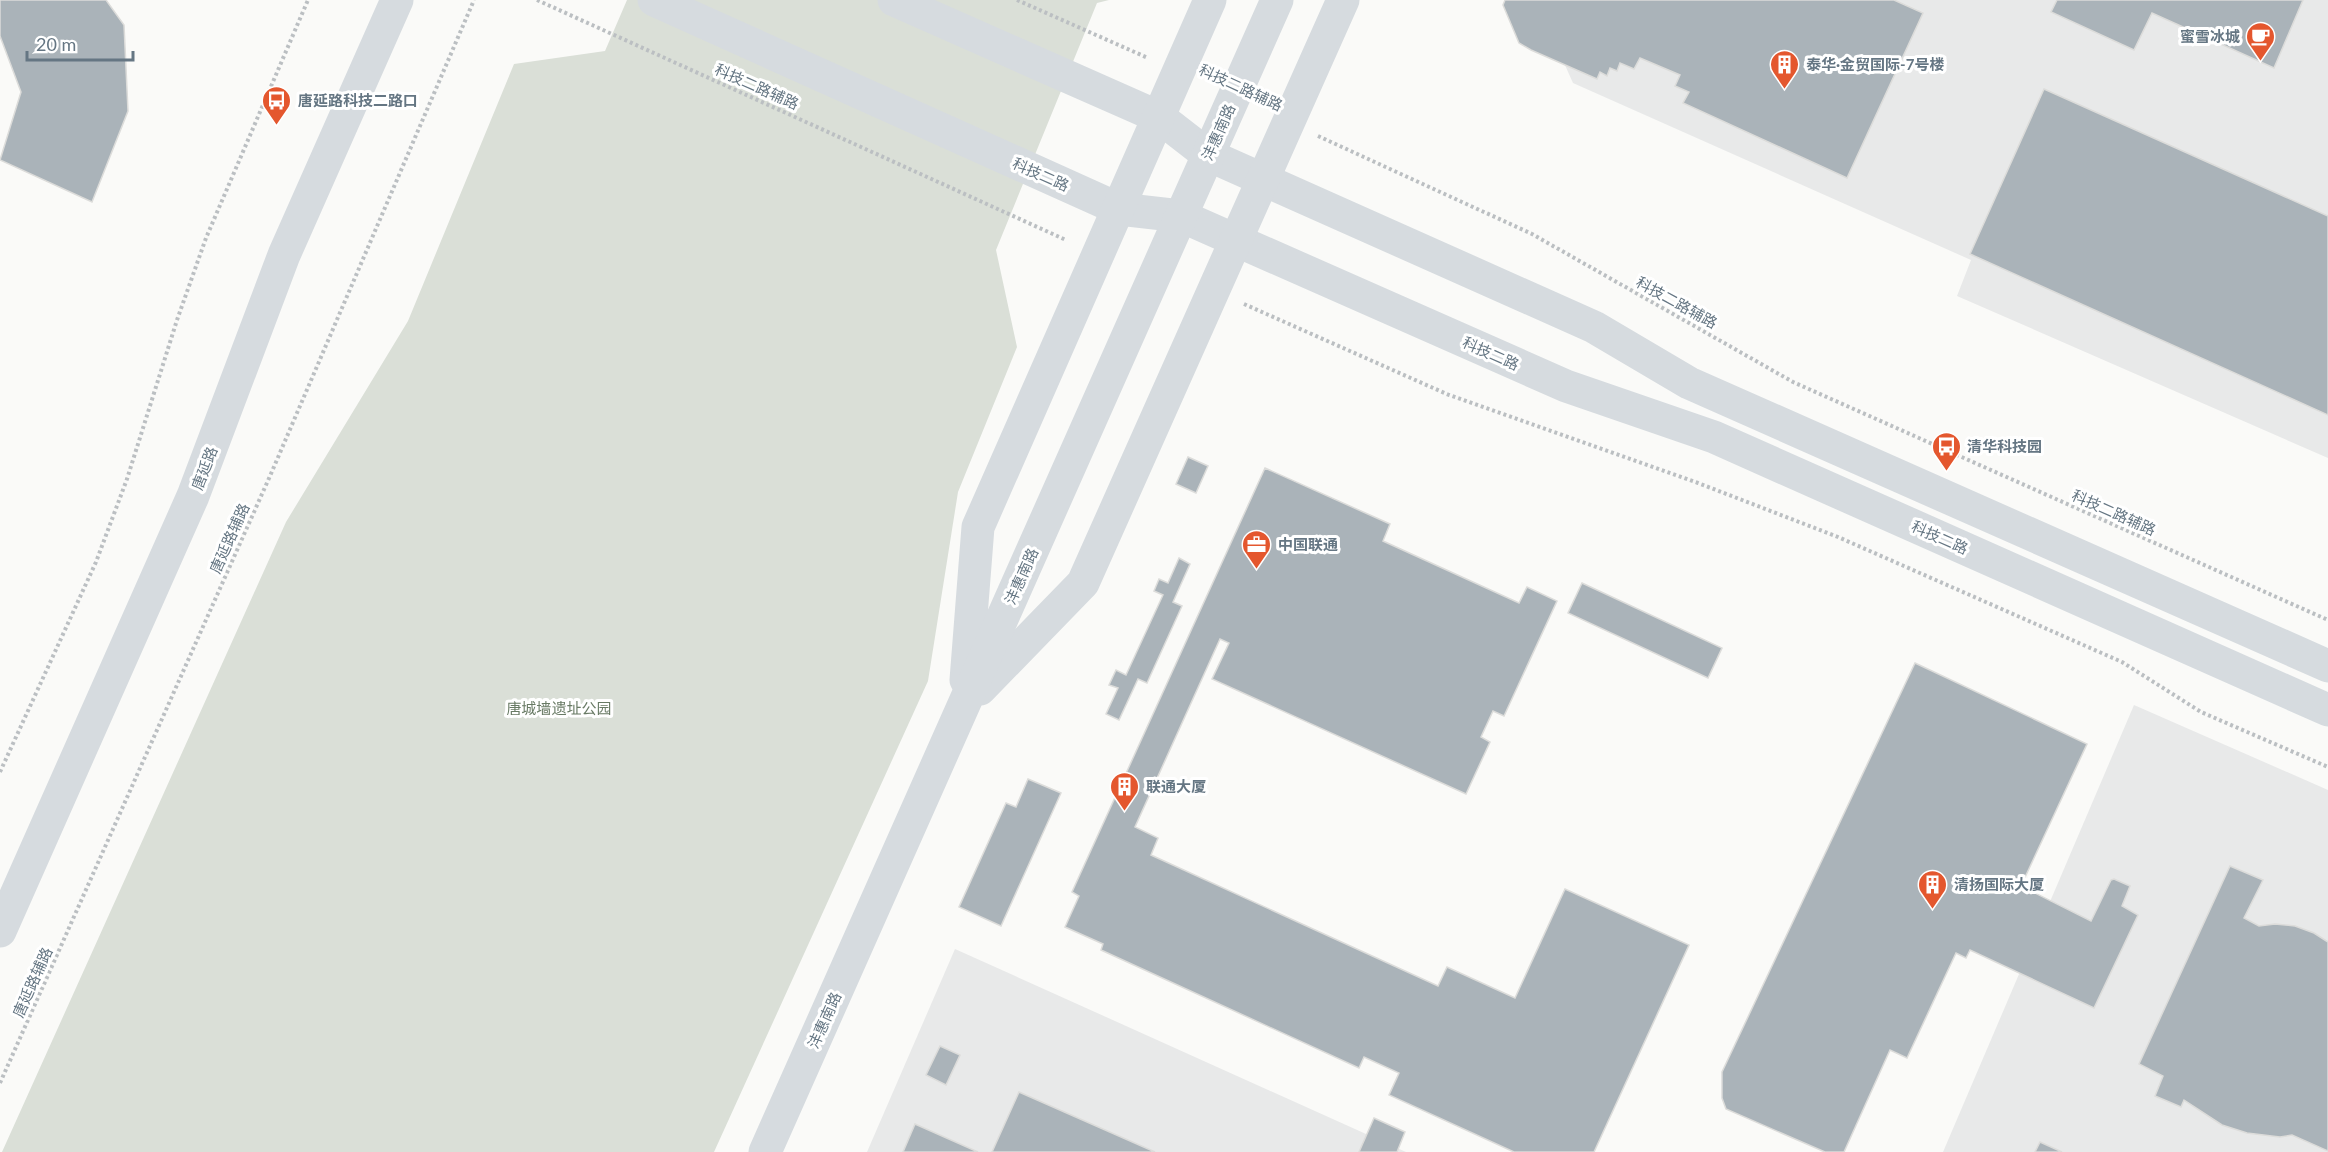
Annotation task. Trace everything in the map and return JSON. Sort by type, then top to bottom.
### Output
[{"type":"main road","name":"唐延路","points":[[0,931],[193,496],[284,255],[397,0]]},
{"type":"main road","name":"科技二路","points":[[654,0],[1119,209],[1181,216],[1566,386],[1714,437],[2328,710]]},
{"type":"main road","points":[[894,0],[1160,117],[1208,155],[1594,327],[1689,383],[2328,666]]},
{"type":"main road","points":[[964,705],[978,527],[1210,0]]},
{"type":"main road","name":"沣惠南路","points":[[765,1152],[1277,0]]},
{"type":"main road","points":[[964,705],[1083,583],[1343,0]]},
{"type":"path","points":[[0,772],[96,562],[127,479],[177,320],[206,238],[308,0]]},
{"type":"path","name":"唐延路辅路","points":[[0,1083],[270,476],[474,0]]},
{"type":"path","name":"科技二路辅路","points":[[537,0],[1098,254]]},
{"type":"path","name":"科技二路辅路","points":[[1017,0],[1178,72]]},
{"type":"path","name":"科技二路辅路","points":[[1289,123],[1532,234],[1794,382],[2328,620]]},
{"type":"path","points":[[1214,291],[1449,395],[1698,483],[1838,537],[2122,662],[2201,712],[2328,767]]},
{"type":"shaded area","points":[[1558,0],[2328,0],[2328,458],[1957,296],[1971,260],[1573,83],[1547,25]]},
{"type":"shaded area","points":[[2134,705],[2328,790],[2328,1152],[1943,1152]]},
{"type":"shaded area","points":[[955,949],[1406,1152],[867,1152]]},
{"type":"green space","name":"唐城墙遗址公园","points":[[627,0],[1109,0],[1097,3],[996,250],[1017,347],[958,492],[928,681],[714,1152],[2,1152],[286,522],[408,321],[514,64],[605,51]]},
{"type":"building","points":[[0,0],[106,0],[124,25],[128,111],[92,202],[0,160],[21,92],[0,36]]},
{"type":"building","name":"泰华·金贸国际-7号楼","points":[[1505,0],[1894,0],[1923,13],[1847,178],[1683,103],[1689,92],[1675,86],[1680,75],[1640,58],[1634,69],[1620,63],[1617,71],[1610,68],[1607,76],[1600,72],[1597,79],[1531,50],[1519,43],[1503,5]]},
{"type":"building","points":[[2057,0],[2303,0],[2274,68],[2152,13],[2134,50],[2051,12]]},
{"type":"building","points":[[2044,89],[2328,216],[2328,415],[1970,254]]},
{"type":"building","points":[[1188,457],[1208,466],[1196,493],[1176,484]]},
{"type":"building","name":"联通大厦","points":[[1265,468],[1390,524],[1383,541],[1519,603],[1527,587],[1557,601],[1504,716],[1493,711],[1481,737],[1490,742],[1466,794],[1212,679],[1229,643],[1220,639],[1135,827],[1158,838],[1151,855],[1438,986],[1447,967],[1515,998],[1565,889],[1689,945],[1594,1152],[1514,1152],[1389,1095],[1399,1073],[1364,1057],[1359,1068],[1101,950],[1103,944],[1065,927],[1079,896],[1072,892]]},
{"type":"building","points":[[1179,558],[1190,564],[1173,602],[1182,606],[1147,683],[1138,679],[1119,720],[1106,714],[1118,688],[1109,685],[1116,670],[1126,675],[1163,595],[1154,591],[1159,579],[1168,583]]},
{"type":"building","points":[[1582,583],[1722,648],[1708,678],[1568,613]]},
{"type":"building","name":"清扬国际大厦","points":[[1915,663],[2087,744],[2021,886],[2091,921],[2111,880],[2114,879],[2130,886],[2122,906],[2138,915],[2094,1008],[1970,950],[1966,958],[1956,953],[1907,1058],[1890,1050],[1844,1152],[1825,1152],[1726,1109],[1722,1098],[1722,1072]]},
{"type":"building","points":[[1028,779],[1061,793],[1001,926],[959,907],[1006,803],[1016,807]]},
{"type":"building","points":[[2230,866],[2263,880],[2244,918],[2259,926],[2275,924],[2295,926],[2314,933],[2328,942],[2328,1151],[2292,1135],[2280,1137],[2247,1133],[2222,1125],[2184,1100],[2181,1107],[2155,1096],[2163,1076],[2139,1064]]},
{"type":"building","points":[[940,1046],[960,1055],[946,1085],[926,1075]]},
{"type":"building","points":[[1019,1092],[1155,1152],[992,1152]]},
{"type":"building","points":[[1374,1118],[1405,1132],[1397,1152],[1359,1152]]},
{"type":"building","points":[[915,1124],[978,1152],[903,1152]]},
{"type":"building","points":[[2040,1142],[2062,1152],[2035,1152]]},
{"type":"place","name":"蜜雪冰城","points":[[2261,62]]},
{"type":"place","name":"泰华·金贸国际-7号楼","points":[[1785,90]]},
{"type":"place","name":"唐延路科技二路口","points":[[277,126]]},
{"type":"place","name":"清华科技园","points":[[1946,472]]},
{"type":"place","name":"中国联通","points":[[1257,570]]},
{"type":"place","name":"联通大厦","points":[[1125,812]]},
{"type":"place","name":"清扬国际大厦","points":[[1933,910]]}]
